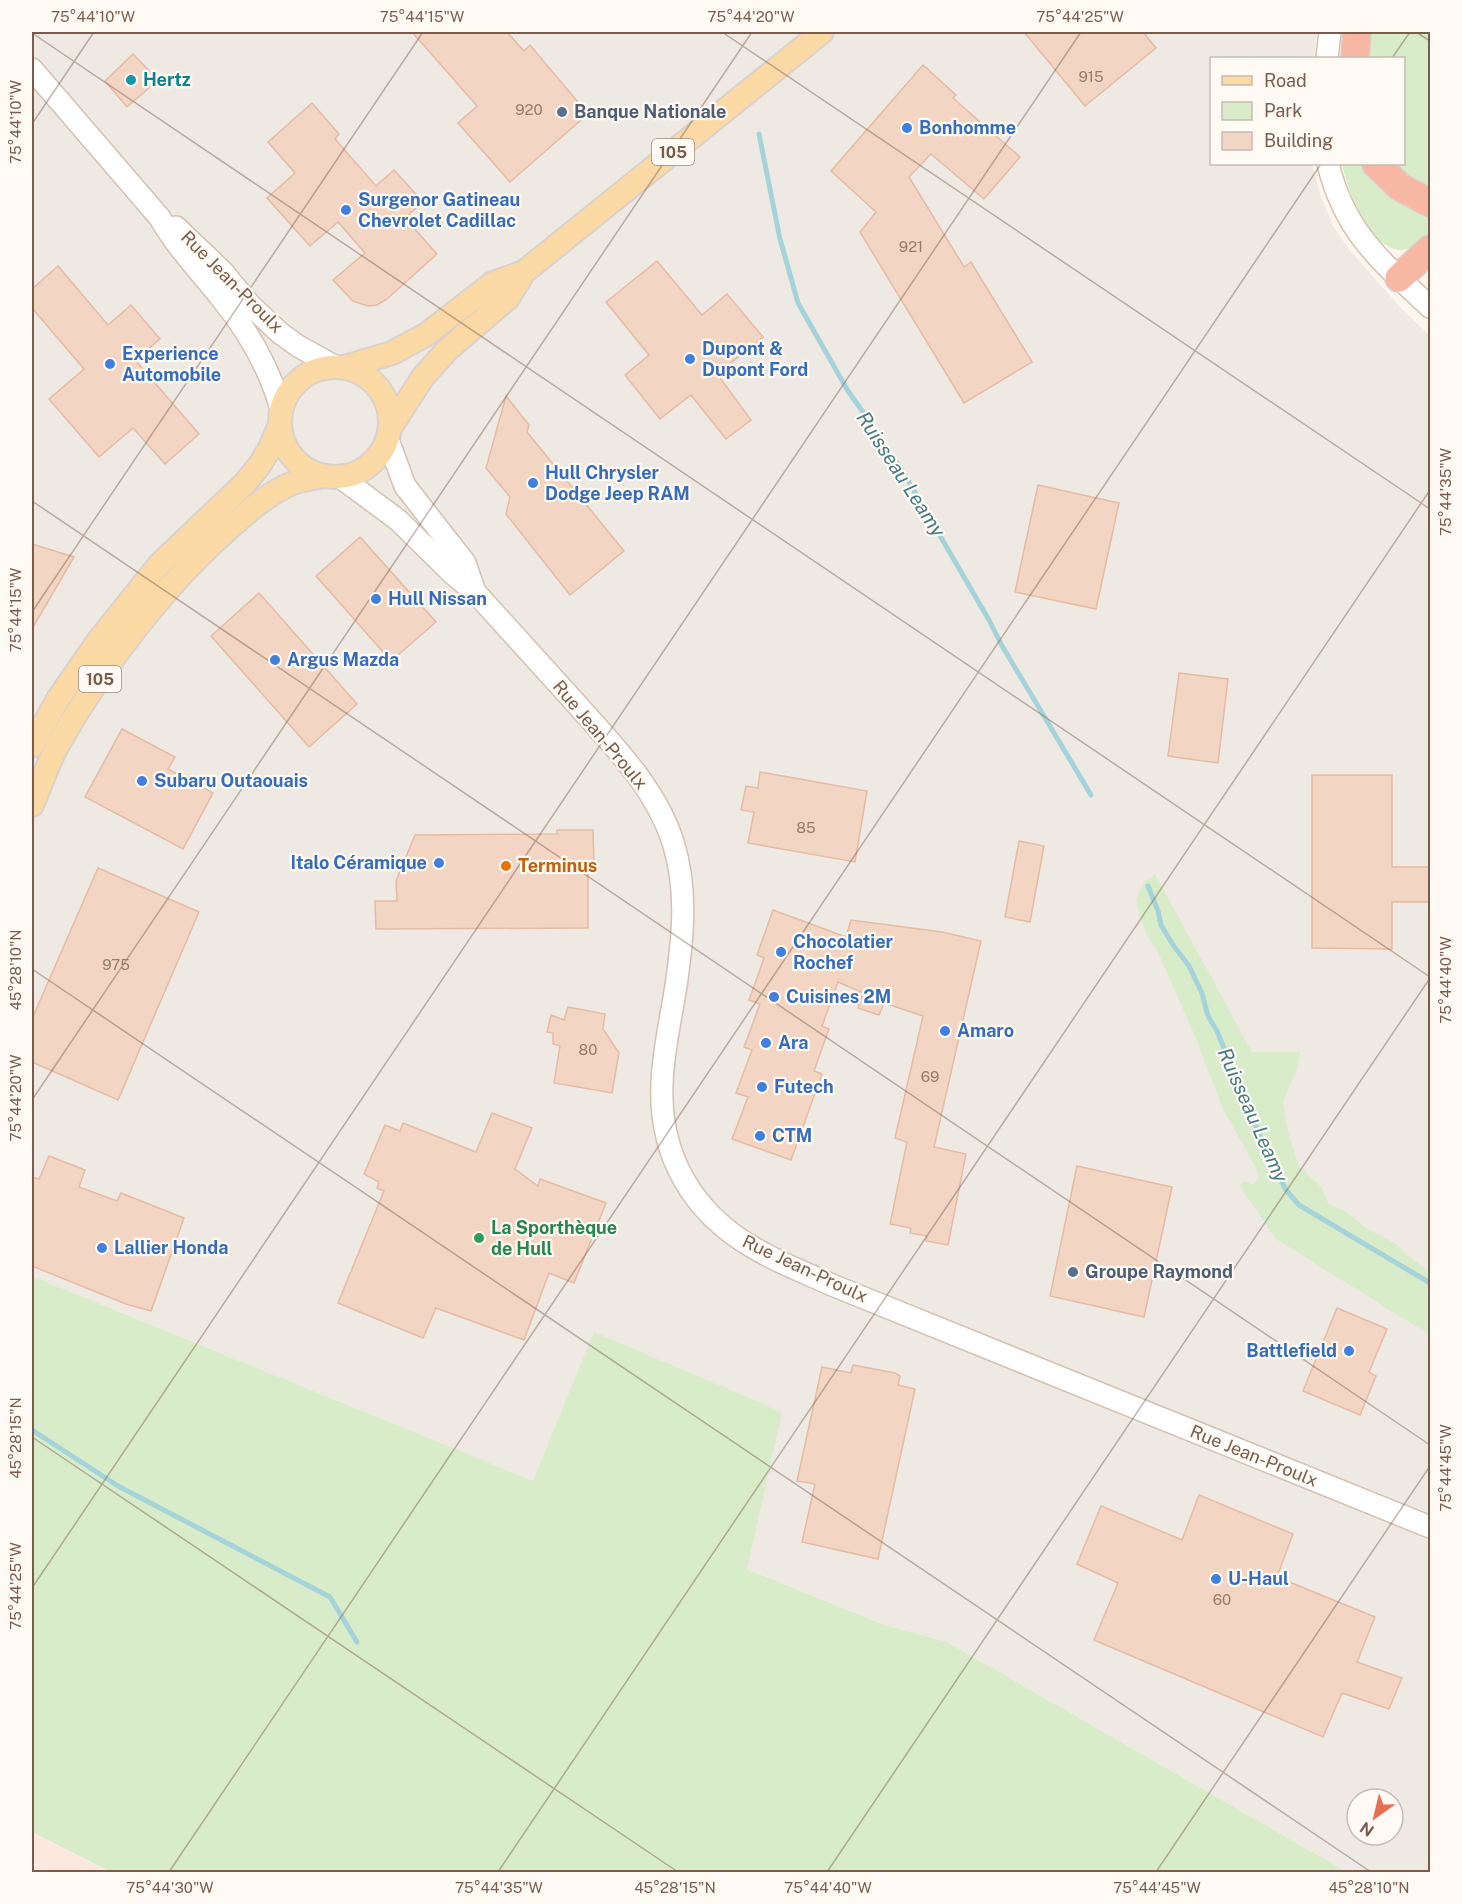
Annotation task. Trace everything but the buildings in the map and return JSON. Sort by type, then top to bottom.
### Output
[{"type":"highway","points":[[1355,57],[1357,32]]},
{"type":"highway","points":[[1377,165],[1400,188],[1431,203]]},
{"type":"highway","points":[[1399,278],[1431,249]]},
{"type":"main road","name":"105","points":[[32,746],[58,699],[99,640],[159,565],[245,483],[259,466],[270,448],[286,396],[294,384],[305,375],[318,369],[392,353],[428,334],[494,283],[524,272],[822,32]]},
{"type":"main road","name":"105","points":[[32,805],[58,745],[81,706],[121,649],[190,565],[237,521],[260,503],[291,484],[332,476],[352,475],[364,469],[382,452],[389,434],[423,377],[447,350],[508,298],[524,272]]},
{"type":"main road","points":[[339,366],[361,372],[374,382],[384,395],[390,411],[389,434]]},
{"type":"main road","points":[[280,417],[284,442],[293,458],[307,470],[332,476]]},
{"type":"street","points":[[1327,57],[1330,32]]},
{"type":"street","name":"Rue Jean-Proulx","points":[[32,69],[160,218],[170,237],[242,326],[275,387],[280,417]]},
{"type":"street","points":[[1328,165],[1338,195],[1353,225],[1372,251],[1431,307]]},
{"type":"street","name":"Rue Jean-Proulx","points":[[160,218],[180,229],[222,271],[250,305],[280,333],[298,346],[339,366]]},
{"type":"street","name":"Rue Jean-Proulx","points":[[389,434],[405,486],[465,563],[475,592]]},
{"type":"street","name":"Rue Jean-Proulx","points":[[332,476],[398,520],[453,574],[475,592],[636,774],[652,797],[672,840],[681,878],[684,914],[681,956],[662,1082],[662,1106],[668,1146],[675,1164],[695,1198],[714,1218],[735,1236],[761,1252],[832,1285],[1431,1527]]},
{"type":"shaded area","points":[[32,32],[1317,32],[1314,57],[1210,57],[1210,165],[1312,165],[1321,197],[1333,226],[1351,252],[1400,307],[1430,336],[1430,1872],[1347,1872],[947,1642],[882,1624],[32,1276]]},
{"type":"shaded area","points":[[32,1832],[111,1872],[32,1872]]},
{"type":"green space","points":[[1371,32],[1430,32],[1430,189],[1418,184],[1394,165],[1405,165],[1405,57],[1369,57]]},
{"type":"green space","points":[[1342,165],[1364,165],[1430,215],[1430,237],[1404,250],[1389,247],[1369,229],[1349,188]]},
{"type":"green space","points":[[1155,874],[1252,1052],[1300,1052],[1297,1070],[1283,1101],[1288,1132],[1299,1166],[1322,1188],[1328,1203],[1347,1212],[1366,1228],[1396,1244],[1430,1272],[1430,1335],[1276,1239],[1239,1185],[1245,1181],[1254,1185],[1259,1177],[1223,1109],[1195,1036],[1157,950],[1147,936],[1138,911],[1136,899],[1145,881]]},
{"type":"green space","points":[[32,1276],[533,1481],[594,1332],[782,1412],[747,1569],[882,1624],[947,1642],[1347,1872],[111,1872],[32,1832]]},
{"type":"waterway","name":"Ruisseau Leamy","points":[[759,134],[780,239],[798,303],[848,391],[865,415],[879,444],[899,465],[1001,644],[1091,795]]},
{"type":"waterway","name":"Ruisseau Leamy","points":[[1148,886],[1161,925],[1189,966],[1202,993],[1208,1016],[1217,1031],[1267,1153],[1286,1190],[1299,1205],[1430,1283]]},
{"type":"waterway","points":[[32,1430],[118,1486],[330,1597],[357,1642]]},
{"type":"place","name":"Hertz","points":[[131,80]]},
{"type":"place","name":"Banque Nationale","points":[[562,112]]},
{"type":"place","name":"Bonhomme","points":[[907,128]]},
{"type":"place","name":"Surgenor Gatineau Chevrolet Cadillac","points":[[346,210]]},
{"type":"place","name":"Dupont & Dupont Ford","points":[[690,359]]},
{"type":"place","name":"Experience Automobile","points":[[110,364]]},
{"type":"place","name":"Hull Chrysler Dodge Jeep RAM","points":[[533,483]]},
{"type":"place","name":"Hull Nissan","points":[[376,599]]},
{"type":"place","name":"Argus Mazda","points":[[275,660]]},
{"type":"place","name":"Subaru Outaouais","points":[[142,781]]},
{"type":"place","name":"Italo Céramique","points":[[439,863]]},
{"type":"place","name":"Terminus","points":[[506,866]]},
{"type":"place","name":"Chocolatier Rochef","points":[[781,952]]},
{"type":"place","name":"Cuisines 2M","points":[[774,997]]},
{"type":"place","name":"Amaro","points":[[945,1031]]},
{"type":"place","name":"Ara","points":[[766,1043]]},
{"type":"place","name":"Futech","points":[[762,1087]]},
{"type":"place","name":"CTM","points":[[760,1136]]},
{"type":"place","name":"La Sporthèque de Hull","points":[[479,1238]]},
{"type":"place","name":"Lallier Honda","points":[[102,1248]]},
{"type":"place","name":"Groupe Raymond","points":[[1073,1272]]},
{"type":"place","name":"Battlefield","points":[[1349,1351]]},
{"type":"place","name":"U-Haul","points":[[1216,1579]]}]
